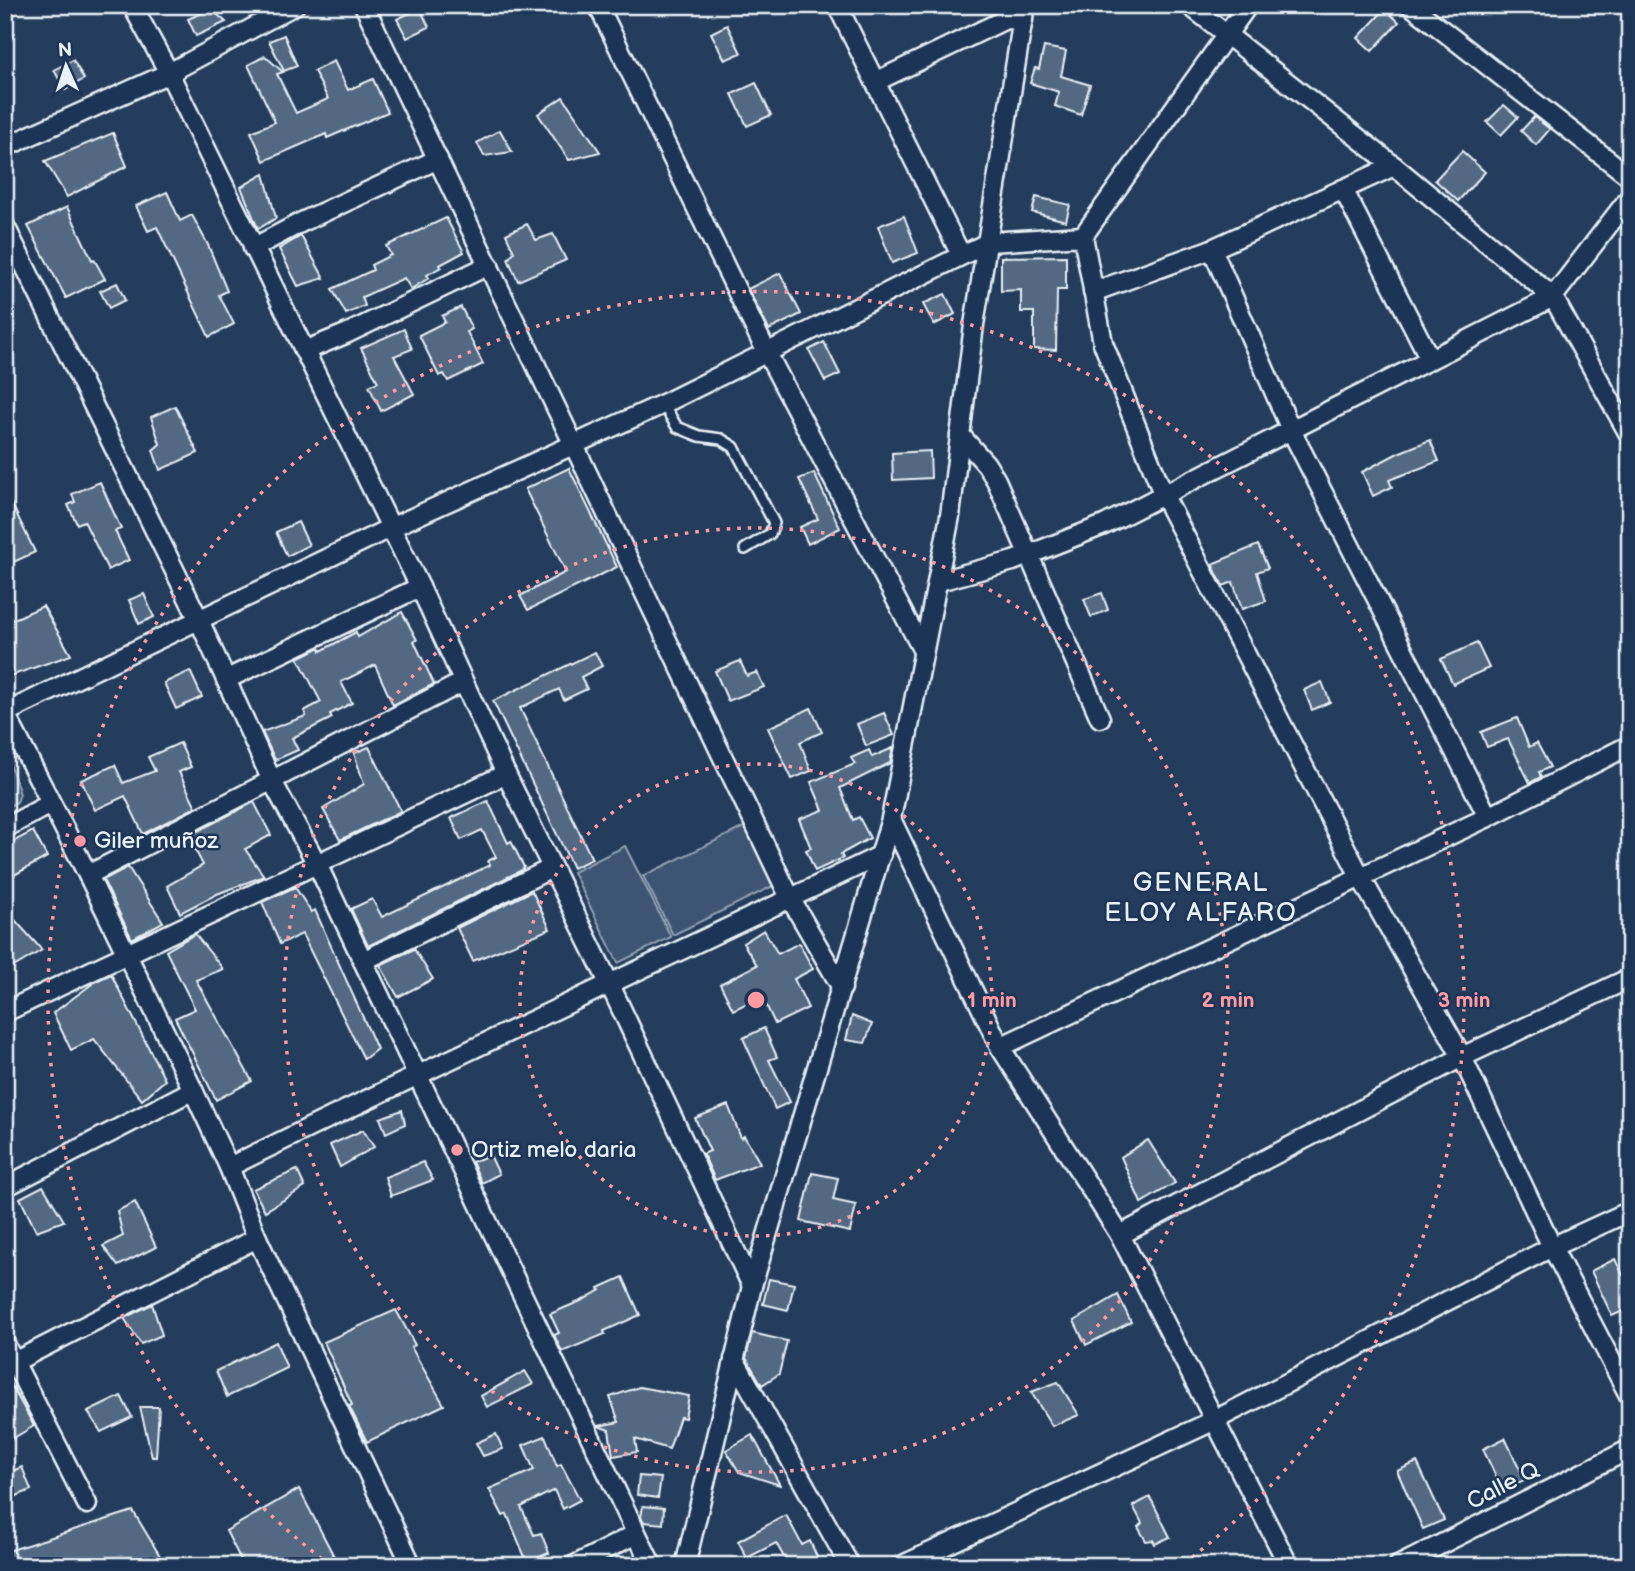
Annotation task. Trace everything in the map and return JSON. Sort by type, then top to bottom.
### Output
[{"type":"street","points":[[132,5],[169,73],[420,587],[506,774],[610,985],[752,1286]]},
{"type":"street","points":[[5,147],[169,73],[295,5]]},
{"type":"street","points":[[364,5],[790,898],[842,988]]},
{"type":"street","points":[[598,5],[767,353],[923,651]]},
{"type":"street","points":[[837,5],[961,256]]},
{"type":"street","points":[[1189,5],[1394,166],[1553,297],[1630,436]]},
{"type":"street","points":[[1248,5],[1083,236],[1103,343],[1164,496],[1360,876],[1462,1057],[1552,1247],[1630,1397]]},
{"type":"street","points":[[1410,5],[1630,177]]},
{"type":"street","points":[[685,1566],[752,1286],[891,819],[950,516],[974,325],[1024,13],[1006,19],[875,82]]},
{"type":"street","points":[[253,248],[302,222],[438,159]]},
{"type":"street","points":[[1093,292],[1212,249],[1394,166]]},
{"type":"street","points":[[1343,189],[1430,359]]},
{"type":"street","points":[[939,581],[1028,555],[1104,525],[1553,297],[1630,197]]},
{"type":"street","points":[[5,226],[199,620],[272,782],[317,864],[652,1566]]},
{"type":"street","points":[[412,1566],[257,1238],[229,1167],[193,1090],[5,713],[390,528],[663,404],[989,242],[1083,236]]},
{"type":"street","points":[[1212,249],[1291,430],[1488,817]]},
{"type":"street","points":[[304,351],[348,333],[488,265]]},
{"type":"street","points":[[960,435],[986,464],[996,481],[1100,718]]},
{"type":"street","points":[[227,679],[420,587]]},
{"type":"street","points":[[88,875],[463,682]]},
{"type":"street","points":[[1000,1047],[1488,817],[1630,745]]},
{"type":"street","points":[[5,1012],[506,774]]},
{"type":"street","points":[[5,828],[50,804]]},
{"type":"street","points":[[891,819],[1000,1047],[1120,1235],[1289,1566]]},
{"type":"street","points":[[229,1167],[417,1074],[881,855]]},
{"type":"street","points":[[363,961],[552,868]]},
{"type":"street","points":[[1120,1235],[1462,1057],[1630,978]]},
{"type":"street","points":[[5,1186],[193,1090]]},
{"type":"street","points":[[901,1566],[1213,1421],[1552,1247],[1630,1211]]},
{"type":"street","points":[[14,1362],[257,1238]]},
{"type":"street","points":[[5,1344],[87,1504]]},
{"type":"street","points":[[734,1359],[850,1566]]},
{"type":"street","name":"Calle Q","points":[[1398,1566],[1630,1449]]},
{"type":"street","points":[[573,1566],[636,1534]]},
{"type":"lane","points":[[663,404],[677,427],[699,436],[721,439],[734,447],[768,507],[774,523],[770,534],[745,549]]},
{"type":"shaded area","points":[[7,755],[20,794],[17,802],[5,808],[5,756]]},
{"type":"shaded area","points":[[748,825],[777,884],[673,935],[643,876]]},
{"type":"shaded area","points":[[625,846],[671,937],[618,963],[573,872]]},
{"type":"building","points":[[420,8],[429,27],[407,38],[397,19]]},
{"type":"building","points":[[211,9],[226,22],[196,36],[188,19]]},
{"type":"building","points":[[1385,9],[1399,22],[1372,51],[1358,38]]},
{"type":"building","points":[[727,25],[741,53],[725,60],[711,33]]},
{"type":"building","points":[[284,35],[297,66],[284,71],[269,41]]},
{"type":"building","points":[[1044,47],[1066,51],[1061,76],[1090,85],[1081,115],[1055,106],[1059,92],[1030,83],[1035,68],[1039,69]]},
{"type":"building","points":[[265,56],[283,72],[277,74],[296,113],[328,99],[314,71],[334,61],[348,90],[373,79],[388,112],[327,138],[326,134],[264,161],[251,132],[275,122],[248,65]]},
{"type":"building","points":[[73,60],[84,79],[65,90],[54,70]]},
{"type":"building","points":[[756,83],[771,115],[747,126],[732,94]]},
{"type":"building","points":[[563,97],[600,152],[569,160],[538,114]]},
{"type":"building","points":[[1504,105],[1518,117],[1501,135],[1487,122]]},
{"type":"building","points":[[1534,117],[1550,129],[1536,145],[1521,131]]},
{"type":"building","points":[[500,130],[512,152],[484,156],[477,143]]},
{"type":"building","points":[[113,133],[127,166],[67,197],[45,161]]},
{"type":"building","points":[[1462,151],[1485,172],[1458,201],[1435,180]]},
{"type":"building","points":[[264,174],[276,218],[258,229],[241,187]]},
{"type":"building","points":[[167,192],[180,221],[192,215],[227,291],[219,295],[234,324],[209,337],[157,227],[148,231],[136,206]]},
{"type":"building","points":[[1036,197],[1070,205],[1066,221],[1032,212]]},
{"type":"building","points":[[67,207],[92,260],[94,259],[105,279],[66,298],[28,226]]},
{"type":"building","points":[[904,216],[918,253],[892,263],[878,226]]},
{"type":"building","points":[[446,218],[464,252],[440,265],[441,267],[427,275],[429,278],[411,289],[404,278],[362,297],[365,306],[346,314],[332,289],[373,270],[371,265],[391,255],[386,246]]},
{"type":"building","points":[[527,224],[536,240],[553,234],[566,260],[518,281],[508,259],[514,252],[506,234]]},
{"type":"building","points":[[301,236],[324,278],[298,286],[279,249]]},
{"type":"building","points":[[1066,256],[1066,290],[1057,290],[1056,350],[1034,349],[1034,312],[1021,312],[1021,290],[1001,291],[1001,257]]},
{"type":"building","points":[[780,273],[801,314],[769,330],[748,289]]},
{"type":"building","points":[[117,283],[125,300],[109,308],[100,291]]},
{"type":"building","points":[[945,294],[955,314],[934,325],[923,304]]},
{"type":"building","points":[[461,307],[472,329],[467,332],[483,364],[448,381],[444,374],[439,376],[419,335],[445,322],[442,316]]},
{"type":"building","points":[[404,329],[412,349],[394,356],[414,394],[381,411],[369,386],[378,382],[361,348]]},
{"type":"building","points":[[824,342],[840,374],[825,381],[809,350]]},
{"type":"building","points":[[175,406],[198,453],[160,470],[153,450],[160,444],[151,417]]},
{"type":"building","points":[[1430,440],[1439,461],[1389,480],[1392,487],[1373,496],[1362,472]]},
{"type":"building","points":[[930,451],[931,478],[893,480],[892,453]]},
{"type":"building","points":[[569,468],[617,567],[528,610],[520,596],[566,572],[525,489]]},
{"type":"building","points":[[814,473],[840,528],[808,544],[800,527],[818,519],[799,479]]},
{"type":"building","points":[[100,482],[121,529],[115,531],[129,560],[108,570],[84,521],[77,524],[68,505],[75,502],[72,494]]},
{"type":"building","points":[[5,490],[35,552],[5,566]]},
{"type":"building","points":[[298,522],[309,545],[287,556],[276,532]]},
{"type":"building","points":[[1258,545],[1268,568],[1257,572],[1266,601],[1242,609],[1233,582],[1223,586],[1212,564]]},
{"type":"building","points":[[1102,593],[1108,610],[1091,617],[1084,599]]},
{"type":"building","points":[[144,594],[154,617],[139,624],[129,600]]},
{"type":"building","points":[[43,606],[71,655],[10,676],[5,665],[5,623]]},
{"type":"building","points":[[402,612],[417,640],[414,641],[434,684],[393,705],[375,665],[341,682],[352,703],[330,714],[332,718],[292,738],[298,750],[275,760],[262,732],[306,716],[304,711],[321,702],[298,658],[320,647],[321,651],[356,632],[358,637]]},
{"type":"building","points":[[1477,643],[1489,668],[1453,684],[1441,659]]},
{"type":"building","points":[[595,652],[602,666],[581,677],[587,689],[564,700],[559,689],[520,708],[592,859],[573,868],[493,701]]},
{"type":"building","points":[[740,661],[747,676],[757,672],[764,687],[728,701],[715,671]]},
{"type":"building","points":[[190,671],[202,697],[176,709],[164,683]]},
{"type":"building","points":[[1322,682],[1330,702],[1312,710],[1304,690]]},
{"type":"building","points":[[811,708],[822,732],[800,742],[811,771],[792,779],[768,728]]},
{"type":"building","points":[[884,713],[894,735],[866,746],[857,724]]},
{"type":"building","points":[[1517,718],[1529,747],[1537,743],[1550,767],[1539,772],[1541,777],[1530,783],[1508,739],[1487,747],[1481,732]]},
{"type":"building","points":[[180,743],[191,767],[179,772],[196,807],[143,834],[125,796],[95,810],[81,780],[115,765],[123,783],[155,771],[148,757]]},
{"type":"building","points":[[369,747],[401,811],[340,840],[323,809],[364,784],[354,753]]},
{"type":"building","points":[[893,748],[890,763],[840,788],[853,820],[859,817],[870,838],[841,854],[843,858],[815,871],[806,850],[811,848],[799,819],[823,810],[811,782],[855,764],[851,758],[869,750],[872,757]]},
{"type":"building","points":[[488,801],[508,843],[511,841],[524,867],[522,870],[368,946],[351,909],[372,899],[382,917],[490,865],[488,861],[496,857],[482,830],[461,840],[451,818]]},
{"type":"building","points":[[254,802],[271,835],[245,849],[264,876],[217,894],[180,913],[167,886],[203,865],[188,836]]},
{"type":"building","points":[[33,831],[47,857],[5,880],[5,846]]},
{"type":"building","points":[[128,867],[163,922],[132,939],[103,880]]},
{"type":"building","points":[[295,887],[311,912],[315,910],[377,1049],[364,1059],[302,934],[280,944],[262,902]]},
{"type":"building","points":[[532,891],[550,929],[473,961],[457,928]]},
{"type":"building","points":[[5,909],[42,950],[5,972]]},
{"type":"building","points":[[764,930],[778,954],[799,943],[813,969],[794,979],[808,1008],[775,1024],[762,996],[733,1010],[720,984],[757,965],[743,943]]},
{"type":"building","points":[[195,934],[223,969],[196,980],[252,1081],[216,1100],[175,1018],[195,1009],[166,951]]},
{"type":"building","points":[[414,949],[433,979],[398,997],[380,965]]},
{"type":"building","points":[[111,974],[165,1080],[142,1100],[94,1039],[71,1050],[53,1013],[96,981]]},
{"type":"building","points":[[852,1016],[872,1024],[865,1043],[846,1040]]},
{"type":"building","points":[[764,1028],[777,1057],[769,1060],[790,1102],[775,1109],[743,1038]]},
{"type":"building","points":[[728,1105],[741,1138],[744,1136],[760,1163],[715,1180],[703,1154],[710,1151],[695,1118]]},
{"type":"building","points":[[402,1110],[405,1124],[386,1133],[380,1118]]},
{"type":"building","points":[[363,1130],[374,1147],[340,1167],[330,1145]]},
{"type":"building","points":[[1148,1140],[1175,1183],[1141,1203],[1121,1157]]},
{"type":"building","points":[[490,1155],[499,1174],[482,1183],[472,1162]]},
{"type":"building","points":[[423,1162],[433,1180],[391,1196],[385,1177]]},
{"type":"building","points":[[297,1170],[305,1187],[265,1211],[253,1189]]},
{"type":"building","points":[[812,1173],[838,1178],[833,1200],[856,1205],[850,1232],[801,1221]]},
{"type":"building","points":[[43,1186],[64,1221],[36,1231],[20,1198]]},
{"type":"building","points":[[135,1202],[156,1247],[118,1266],[103,1246],[123,1236],[117,1211]]},
{"type":"building","points":[[1615,1259],[1623,1275],[1630,1272],[1630,1308],[1612,1316],[1591,1271]]},
{"type":"building","points":[[623,1277],[640,1315],[604,1331],[605,1334],[562,1352],[554,1335],[559,1333],[550,1314],[583,1300],[600,1290],[599,1288]]},
{"type":"building","points":[[769,1279],[794,1284],[788,1310],[763,1304]]},
{"type":"building","points":[[1118,1295],[1131,1322],[1086,1345],[1074,1321]]},
{"type":"building","points":[[152,1304],[162,1335],[141,1344],[124,1318]]},
{"type":"building","points":[[396,1310],[415,1345],[411,1347],[444,1405],[367,1442],[349,1406],[352,1405],[324,1342]]},
{"type":"building","points":[[752,1333],[787,1341],[779,1374],[762,1385],[746,1358]]},
{"type":"building","points":[[276,1342],[287,1368],[227,1397],[216,1371]]},
{"type":"building","points":[[525,1371],[533,1384],[487,1407],[481,1396]]},
{"type":"building","points":[[5,1374],[34,1426],[5,1443]]},
{"type":"building","points":[[1058,1382],[1079,1415],[1052,1426],[1031,1392]]},
{"type":"building","points":[[639,1387],[689,1396],[685,1418],[680,1417],[669,1449],[635,1439],[637,1452],[613,1456],[609,1430],[598,1426],[619,1422],[610,1397]]},
{"type":"building","points":[[121,1396],[132,1417],[101,1432],[88,1412]]},
{"type":"building","points":[[140,1407],[159,1407],[156,1457],[152,1457]]},
{"type":"building","points":[[496,1434],[503,1449],[483,1456],[476,1443]]},
{"type":"building","points":[[752,1435],[780,1485],[739,1472],[726,1450]]},
{"type":"building","points":[[545,1436],[557,1466],[561,1464],[580,1500],[563,1509],[554,1490],[521,1507],[534,1535],[541,1533],[549,1553],[527,1562],[507,1514],[503,1516],[489,1489],[534,1470],[523,1445]]},
{"type":"building","points":[[1505,1438],[1525,1480],[1502,1490],[1483,1449]]},
{"type":"building","points":[[1417,1462],[1444,1520],[1423,1529],[1397,1471]]},
{"type":"building","points":[[22,1467],[31,1490],[12,1498],[5,1489],[5,1474]]},
{"type":"building","points":[[639,1476],[661,1478],[658,1498],[637,1495]]},
{"type":"building","points":[[299,1489],[339,1566],[244,1566],[226,1531]]},
{"type":"building","points":[[1150,1497],[1170,1537],[1155,1544],[1153,1540],[1146,1541],[1138,1527],[1142,1523],[1133,1506]]},
{"type":"building","points":[[643,1506],[664,1508],[663,1524],[644,1522],[641,1517]]},
{"type":"building","points":[[133,1511],[166,1566],[5,1566],[5,1552]]},
{"type":"building","points":[[786,1515],[802,1545],[810,1541],[821,1566],[789,1566],[776,1543],[747,1558],[738,1541]]},
{"type":"place","name":"Giler muñoz","points":[[80,841]]},
{"type":"place","name":"Ortiz melo daria","points":[[457,1150]]},
{"type":"district","name":"GENERAL ELOY ALFARO","points":[[1201,898]]}]
